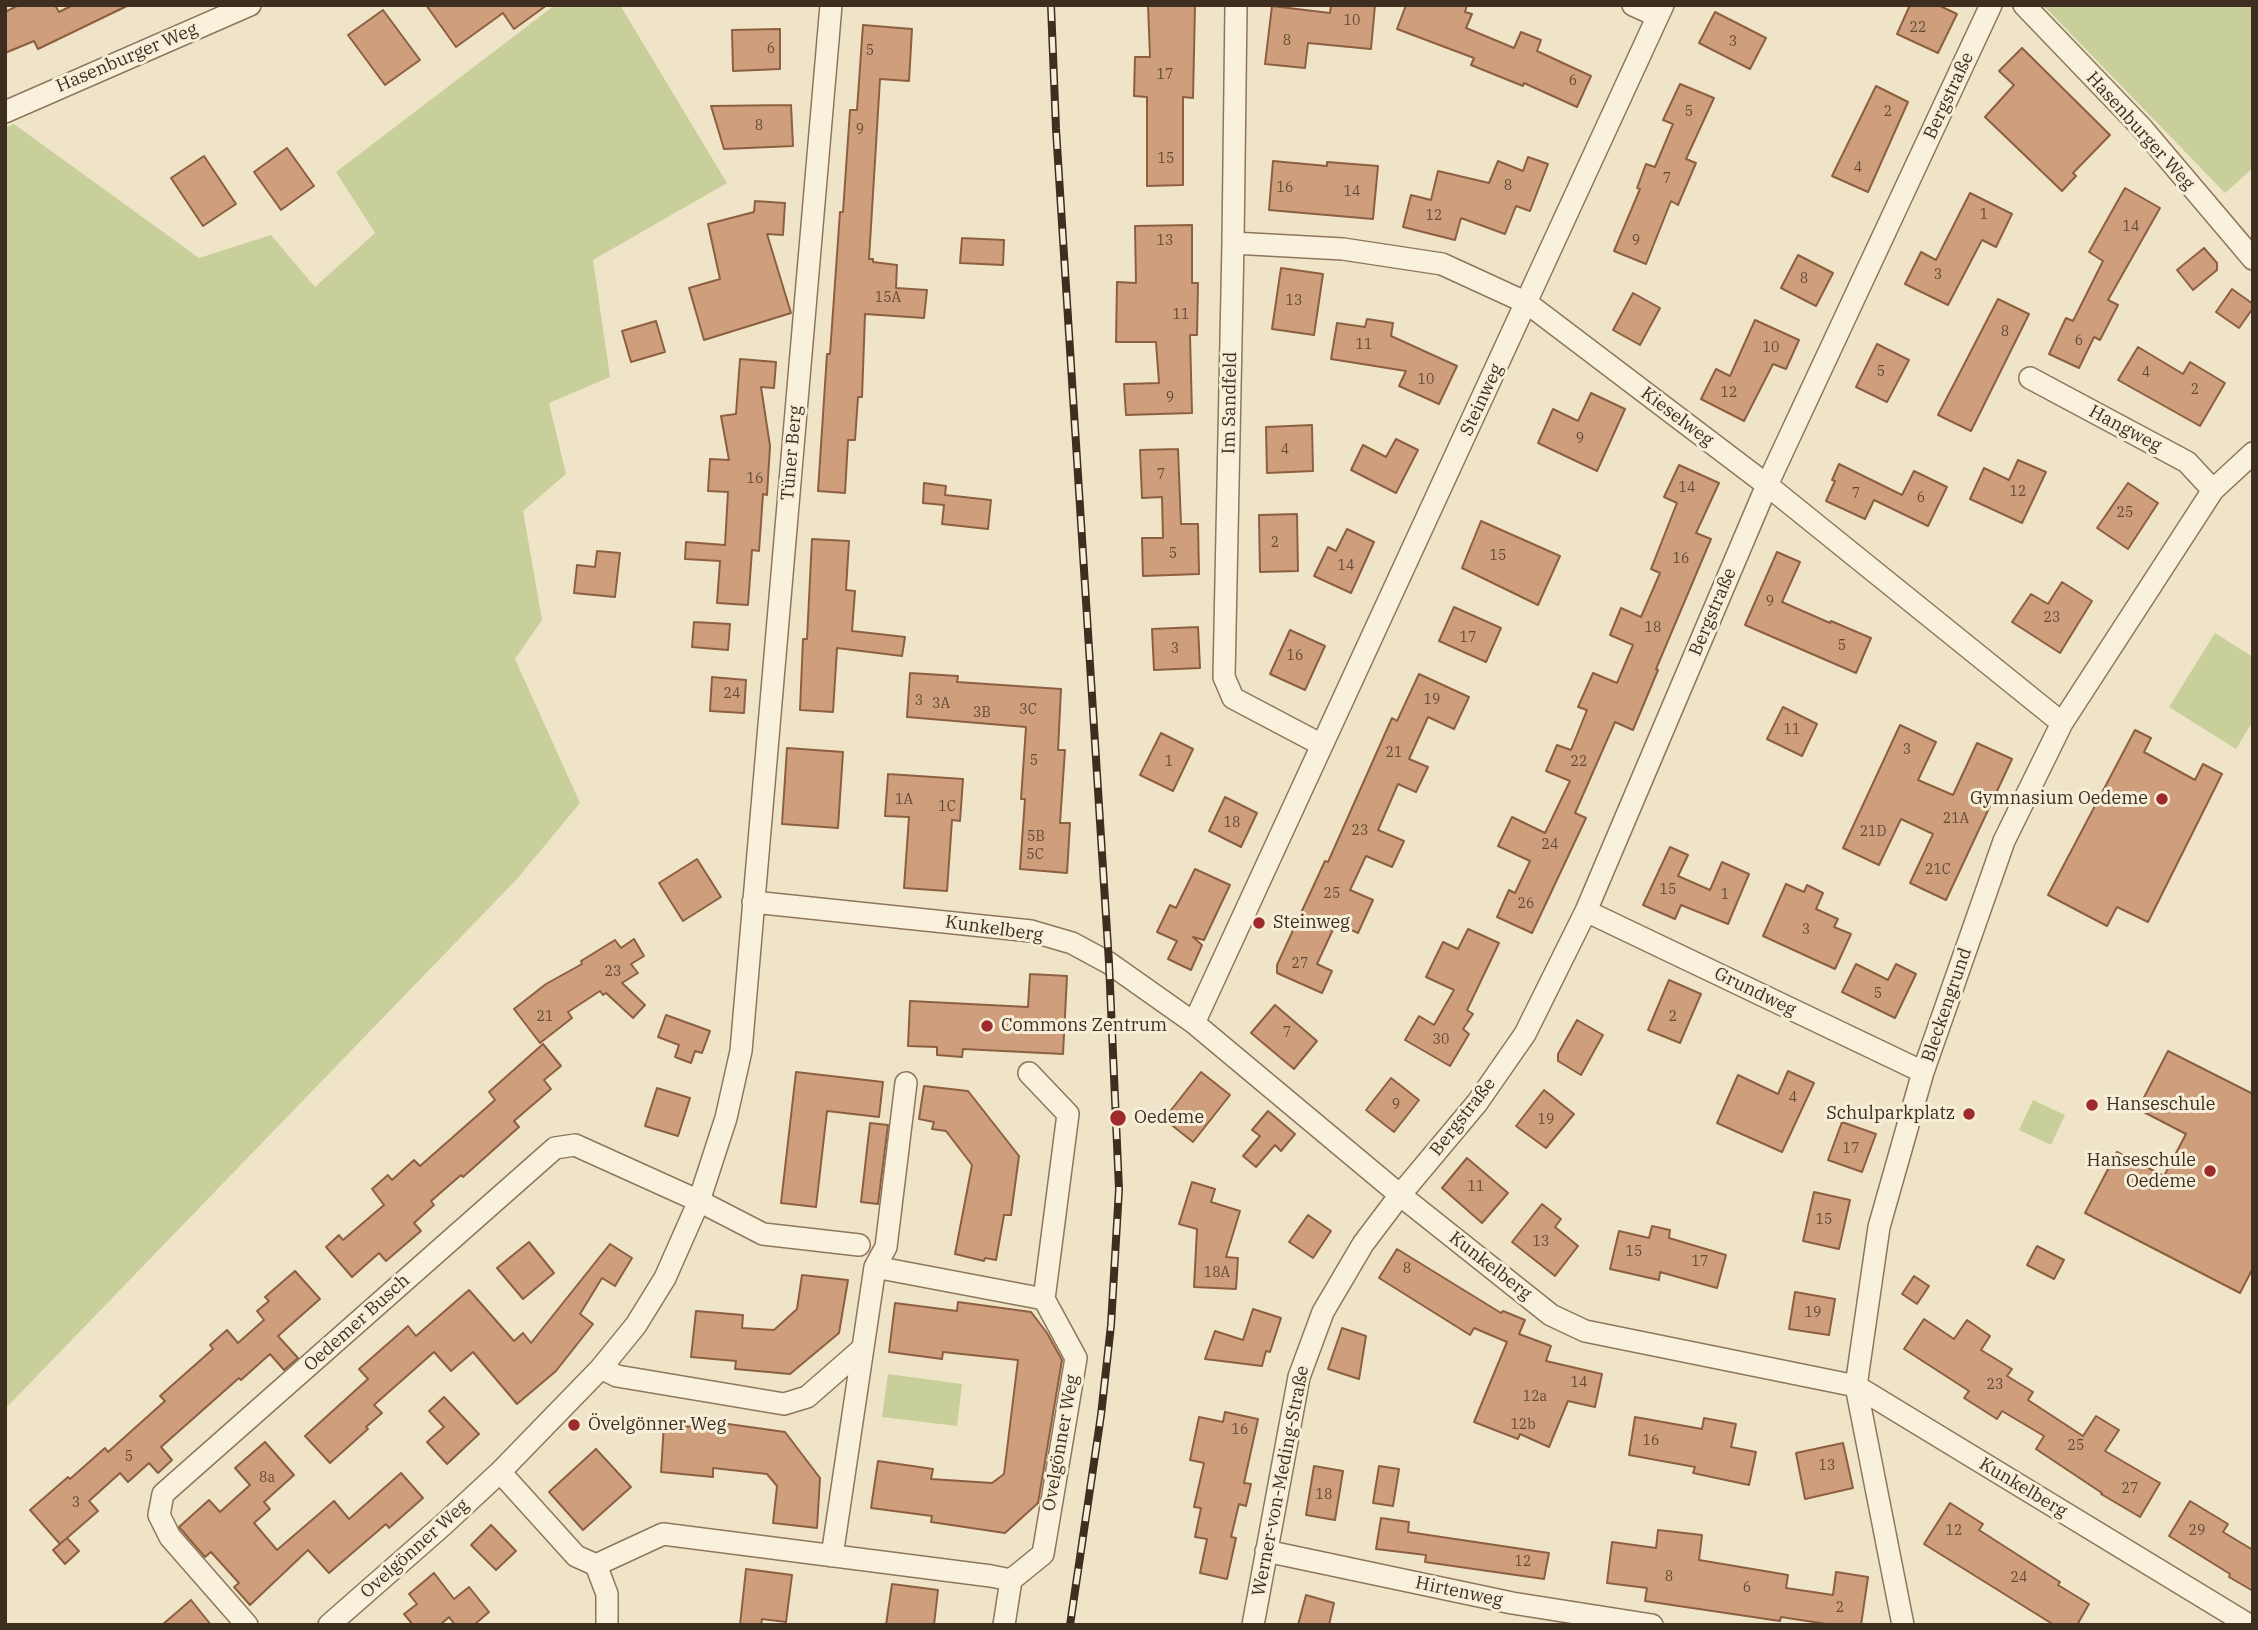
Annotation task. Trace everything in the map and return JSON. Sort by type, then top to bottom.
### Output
[{"type":"street","name":"Hasenburger Weg","points":[[5,112],[250,5]]},
{"type":"street","name":"Tüner Berg","points":[[753,902],[831,5]]},
{"type":"street","name":"Im Sandfeld","points":[[1236,5],[1234,243],[1224,677],[1233,698],[1322,745]]},
{"type":"street","points":[[1633,5],[1660,11]]},
{"type":"street","name":"Bergstraße","points":[[1400,1195],[1477,1103],[1525,1034],[1586,911],[1767,485],[1991,5]]},
{"type":"street","name":"Hasenburger Weg","points":[[2024,5],[2142,128],[2253,259]]},
{"type":"street","name":"Steinweg","points":[[1194,1023],[1660,11]]},
{"type":"street","name":"Kieselweg","points":[[1234,243],[1343,249],[1442,264],[1527,303],[1767,485],[2062,723]]},
{"type":"street","name":"Hangweg","points":[[2030,378],[2187,462],[2213,489]]},
{"type":"street","name":"Bleckengrund","points":[[1903,1625],[1856,1386],[1879,1227],[1923,1072],[2004,841],[2062,723],[2213,489],[2253,453]]},
{"type":"street","name":"Kunkelberg","points":[[753,902],[1031,931],[1072,943],[1109,963],[1194,1023],[1400,1195],[1551,1315],[1585,1331],[1856,1386],[2249,1625]]},
{"type":"street","name":"Ovelgönner Weg","points":[[329,1625],[500,1472],[601,1368],[636,1325],[665,1278],[699,1200],[726,1118],[741,1051],[753,902]]},
{"type":"street","name":"Grundweg","points":[[1586,911],[1923,1072]]},
{"type":"street","points":[[875,1267],[1044,1299],[1068,1114],[1029,1073]]},
{"type":"street","points":[[832,1556],[875,1267],[887,1247],[906,1083]]},
{"type":"street","name":"Oedemer Busch","points":[[247,1625],[170,1537],[159,1515],[163,1494],[555,1148],[575,1146],[699,1200]]},
{"type":"street","name":"Werner-von-Meding-Straße","points":[[1253,1625],[1299,1377],[1323,1312],[1363,1244],[1400,1195]]},
{"type":"street","points":[[699,1200],[763,1234],[859,1245]]},
{"type":"street","name":"Ovelgönner Weg","points":[[1012,1580],[1043,1554],[1076,1358],[1044,1299]]},
{"type":"street","points":[[601,1368],[617,1376],[784,1404],[807,1397],[862,1349]]},
{"type":"street","points":[[500,1472],[576,1556],[596,1565],[607,1594],[607,1625]]},
{"type":"street","points":[[596,1565],[663,1534],[1012,1580],[1004,1625]]},
{"type":"street","name":"Hirtenweg","points":[[1266,1551],[1512,1603],[1652,1625]]},
{"type":"green space","points":[[555,5],[620,5],[727,183],[593,260],[610,377],[549,403],[566,474],[523,511],[542,620],[515,659],[580,803],[517,879],[5,1409],[5,128],[14,124],[199,258],[271,235],[315,287],[375,233],[336,172]]},
{"type":"green space","points":[[2043,5],[2253,5],[2253,168],[2225,193]]},
{"type":"green space","points":[[2215,633],[2253,657],[2253,721],[2236,749],[2169,707]]},
{"type":"green space","points":[[2033,1100],[2065,1115],[2051,1145],[2019,1130]]},
{"type":"green space","points":[[888,1374],[962,1384],[957,1426],[882,1417]]},
{"type":"building","points":[[19,5],[55,5],[59,12],[73,5],[129,5],[38,49],[34,41],[5,53],[5,12]]},
{"type":"building","points":[[426,5],[547,5],[514,29],[503,13],[456,47]]},
{"type":"building","points":[[1148,5],[1195,5],[1193,98],[1183,97],[1183,185],[1147,186],[1147,97],[1134,96],[1135,57],[1150,57]]},
{"type":"building","points":[[1331,5],[1375,5],[1371,49],[1308,43],[1305,68],[1265,64],[1272,6],[1330,13]]},
{"type":"building","points":[[1406,5],[1467,5],[1465,12],[1472,14],[1466,28],[1514,48],[1521,32],[1541,40],[1537,51],[1591,76],[1577,107],[1524,83],[1523,86],[1471,65],[1474,58],[1397,29]]},
{"type":"building","points":[[1910,5],[1938,5],[1957,14],[1938,53],[1897,34]]},
{"type":"building","points":[[383,10],[420,60],[385,85],[348,35]]},
{"type":"building","points":[[1715,12],[1766,38],[1750,69],[1699,43]]},
{"type":"building","points":[[863,25],[912,29],[909,81],[880,79],[869,259],[897,265],[896,288],[927,290],[924,318],[865,314],[862,397],[858,397],[855,440],[848,440],[845,493],[818,491],[840,212],[843,212],[850,110],[857,110]]},
{"type":"building","points":[[780,29],[780,69],[733,71],[732,30]]},
{"type":"building","points":[[2022,48],[2110,135],[2073,173],[2076,176],[2062,191],[1985,117],[2014,85],[1999,71]]},
{"type":"building","points":[[1680,84],[1714,98],[1686,159],[1696,163],[1678,205],[1671,201],[1646,264],[1614,251],[1640,189],[1637,188],[1646,164],[1655,167],[1673,124],[1663,120]]},
{"type":"building","points":[[1876,86],[1908,102],[1868,192],[1832,176]]},
{"type":"building","points":[[791,105],[793,146],[724,149],[711,106]]},
{"type":"building","points":[[287,148],[314,186],[281,210],[254,172]]},
{"type":"building","points":[[204,156],[236,204],[203,226],[171,178]]},
{"type":"building","points":[[1528,157],[1548,164],[1530,211],[1516,206],[1505,234],[1461,218],[1455,240],[1403,227],[1411,195],[1431,200],[1438,171],[1489,183],[1498,161],[1523,171]]},
{"type":"building","points":[[1273,161],[1327,166],[1327,162],[1378,166],[1373,219],[1269,210]]},
{"type":"building","points":[[2125,188],[2160,208],[2108,300],[2118,305],[2100,340],[2094,337],[2079,368],[2049,354],[2066,318],[2073,321],[2103,261],[2089,252]]},
{"type":"building","points":[[1970,193],[2012,214],[1996,247],[1982,240],[1948,305],[1905,284],[1921,252],[1936,260]]},
{"type":"building","points":[[755,201],[785,203],[783,235],[767,234],[791,313],[704,340],[689,288],[720,279],[708,224],[754,212]]},
{"type":"building","points":[[1192,225],[1192,283],[1198,283],[1197,335],[1190,335],[1192,413],[1126,415],[1124,384],[1159,383],[1156,342],[1116,342],[1117,282],[1136,283],[1135,226]]},
{"type":"building","points":[[962,238],[1004,240],[1003,265],[960,263]]},
{"type":"building","points":[[2204,248],[2217,263],[2217,270],[2193,290],[2177,270]]},
{"type":"building","points":[[1798,255],[1833,273],[1816,306],[1781,288]]},
{"type":"building","points":[[1281,268],[1323,274],[1314,335],[1272,329]]},
{"type":"building","points":[[2232,289],[2253,304],[2239,328],[2216,312]]},
{"type":"building","points":[[1633,293],[1660,308],[1640,345],[1613,330]]},
{"type":"building","points":[[1998,299],[2029,314],[1971,431],[1938,415]]},
{"type":"building","points":[[1367,319],[1393,323],[1391,336],[1457,366],[1439,404],[1399,386],[1406,371],[1331,359],[1337,323],[1365,327]]},
{"type":"building","points":[[1755,320],[1799,340],[1786,369],[1773,364],[1744,421],[1701,399],[1716,369],[1730,376]]},
{"type":"building","points":[[656,321],[665,352],[631,362],[622,331]]},
{"type":"building","points":[[1877,344],[1909,360],[1887,402],[1856,387]]},
{"type":"building","points":[[2138,347],[2183,374],[2190,362],[2225,383],[2200,426],[2118,380]]},
{"type":"building","points":[[740,359],[776,362],[774,388],[761,387],[770,446],[767,495],[763,494],[759,551],[752,550],[748,605],[717,603],[720,561],[685,559],[686,542],[725,545],[728,492],[708,491],[710,459],[729,460],[721,416],[736,414]]},
{"type":"building","points":[[1591,393],[1625,409],[1597,471],[1538,443],[1553,409],[1578,421]]},
{"type":"building","points":[[1312,425],[1313,471],[1267,473],[1266,427]]},
{"type":"building","points":[[1396,439],[1418,450],[1396,493],[1351,470],[1363,445],[1386,457]]},
{"type":"building","points":[[1178,449],[1181,524],[1198,524],[1199,574],[1143,576],[1142,538],[1163,538],[1162,497],[1142,498],[1140,450]]},
{"type":"building","points":[[2018,460],[2046,472],[2022,523],[1970,499],[1984,468],[2009,480]]},
{"type":"building","points":[[1839,464],[1902,495],[1914,471],[1947,487],[1928,526],[1874,500],[1865,519],[1826,501]]},
{"type":"building","points":[[1679,465],[1719,483],[1696,533],[1711,539],[1633,730],[1615,722],[1575,813],[1586,818],[1532,933],[1497,917],[1509,890],[1515,893],[1530,861],[1498,846],[1512,817],[1545,833],[1570,781],[1546,771],[1557,745],[1571,750],[1587,710],[1578,707],[1593,673],[1617,683],[1633,645],[1610,635],[1621,608],[1641,617],[1660,573],[1651,569],[1677,503],[1664,497]]},
{"type":"building","points":[[924,483],[946,486],[945,495],[991,500],[988,529],[942,524],[944,505],[923,503]]},
{"type":"building","points":[[2128,483],[2158,503],[2128,549],[2097,528]]},
{"type":"building","points":[[1297,514],[1298,571],[1260,572],[1259,515]]},
{"type":"building","points":[[1481,521],[1560,556],[1538,605],[1462,568]]},
{"type":"building","points":[[1347,529],[1374,542],[1351,593],[1314,576],[1328,547],[1336,551]]},
{"type":"building","points":[[812,539],[849,541],[846,590],[855,591],[852,631],[905,637],[902,656],[837,648],[833,712],[800,710]]},
{"type":"building","points":[[597,551],[620,553],[615,597],[574,593],[577,565],[595,567]]},
{"type":"building","points":[[1777,552],[1800,562],[1782,602],[1871,638],[1856,673],[1745,625]]},
{"type":"building","points":[[2062,582],[2092,601],[2060,653],[2012,622],[2031,594],[2048,604]]},
{"type":"building","points":[[1454,607],[1501,628],[1486,662],[1439,641]]},
{"type":"building","points":[[694,622],[730,624],[728,650],[692,647]]},
{"type":"building","points":[[1198,627],[1200,668],[1154,670],[1152,629]]},
{"type":"building","points":[[1290,630],[1325,646],[1305,690],[1270,674]]},
{"type":"building","points":[[910,673],[958,676],[957,682],[1061,689],[1058,750],[1065,750],[1060,823],[1070,823],[1067,873],[1020,869],[1026,727],[907,717]]},
{"type":"building","points":[[1419,674],[1469,697],[1454,729],[1428,717],[1409,759],[1428,767],[1416,792],[1398,784],[1378,830],[1404,841],[1392,867],[1366,856],[1350,890],[1373,900],[1358,933],[1336,923],[1317,964],[1332,971],[1322,993],[1277,973],[1277,965],[1325,861],[1328,862],[1392,718],[1397,721]]},
{"type":"building","points":[[712,677],[746,680],[744,713],[710,711]]},
{"type":"building","points":[[1783,707],[1817,724],[1802,756],[1767,739]]},
{"type":"building","points":[[1900,725],[1936,742],[1918,780],[1953,795],[1977,743],[2012,759],[1946,900],[1910,883],[1933,834],[1901,819],[1879,865],[1843,848]]},
{"type":"building","points":[[2135,730],[2151,738],[2144,752],[2195,780],[2203,764],[2222,774],[2148,922],[2117,907],[2107,926],[2048,895]]},
{"type":"building","points":[[1161,733],[1193,749],[1173,791],[1140,775]]},
{"type":"building","points":[[787,748],[843,752],[838,828],[782,824]]},
{"type":"building","points":[[888,774],[963,779],[960,821],[952,820],[947,891],[904,888],[909,817],[885,816]]},
{"type":"building","points":[[1225,797],[1257,813],[1241,847],[1209,831]]},
{"type":"building","points":[[1670,847],[1688,855],[1678,876],[1710,890],[1722,862],[1749,874],[1728,924],[1681,905],[1675,919],[1643,905]]},
{"type":"building","points":[[697,859],[721,897],[683,921],[659,883]]},
{"type":"building","points":[[1195,869],[1230,885],[1204,940],[1193,937],[1202,945],[1191,970],[1168,959],[1177,941],[1157,932],[1170,905],[1176,908]]},
{"type":"building","points":[[1786,884],[1804,892],[1807,885],[1823,893],[1816,909],[1838,919],[1834,927],[1851,934],[1835,969],[1763,936]]},
{"type":"building","points":[[1468,929],[1499,943],[1467,1010],[1473,1014],[1463,1029],[1469,1034],[1450,1066],[1405,1040],[1419,1016],[1434,1025],[1454,990],[1426,977],[1443,942],[1458,949]]},
{"type":"building","points":[[634,939],[644,956],[631,964],[638,973],[622,983],[645,1005],[633,1018],[606,993],[603,995],[600,991],[568,1012],[572,1018],[540,1043],[514,1009],[546,984],[582,964],[581,961],[615,940],[621,948]]},
{"type":"building","points":[[1856,964],[1888,980],[1896,964],[1916,974],[1895,1018],[1842,992]]},
{"type":"building","name":"Commons Zentrum","points":[[1030,974],[1067,976],[1063,1054],[963,1049],[962,1057],[937,1055],[937,1047],[908,1046],[910,1001],[1028,1007]]},
{"type":"building","points":[[1669,980],[1701,994],[1680,1043],[1648,1030]]},
{"type":"building","points":[[1275,1005],[1317,1041],[1294,1069],[1251,1033]]},
{"type":"building","points":[[666,1015],[710,1031],[702,1053],[695,1051],[691,1063],[675,1057],[679,1045],[658,1037]]},
{"type":"building","points":[[1577,1020],[1603,1035],[1581,1075],[1558,1061],[1558,1054]]},
{"type":"building","points":[[543,1044],[561,1066],[544,1080],[551,1089],[514,1121],[519,1127],[463,1177],[461,1175],[431,1201],[434,1205],[414,1223],[421,1231],[386,1261],[379,1253],[352,1277],[326,1247],[339,1235],[343,1240],[384,1205],[372,1189],[388,1175],[392,1180],[414,1160],[420,1166],[495,1100],[489,1092]]},
{"type":"building","name":"Hanseschule Oedeme","points":[[2168,1051],[2253,1094],[2253,1268],[2240,1293],[2085,1213],[2117,1152],[2164,1176],[2186,1134],[2138,1109]]},
{"type":"building","points":[[1788,1071],[1814,1083],[1782,1152],[1717,1123],[1738,1075],[1778,1094]]},
{"type":"building","points":[[796,1072],[883,1082],[879,1117],[827,1111],[816,1207],[781,1203]]},
{"type":"building","points":[[1201,1072],[1230,1095],[1193,1142],[1164,1119]]},
{"type":"building","points":[[1391,1078],[1419,1100],[1394,1132],[1366,1110]]},
{"type":"building","points":[[924,1086],[968,1091],[1019,1156],[1011,1215],[1004,1215],[996,1260],[985,1258],[984,1261],[955,1254],[972,1165],[946,1131],[932,1129],[934,1122],[919,1119]]},
{"type":"building","points":[[657,1088],[690,1098],[678,1136],[645,1126]]},
{"type":"building","points":[[1544,1090],[1574,1114],[1546,1148],[1516,1126]]},
{"type":"building","points":[[1268,1111],[1295,1134],[1281,1151],[1275,1145],[1256,1167],[1243,1156],[1260,1136],[1252,1130]]},
{"type":"building","points":[[1842,1122],[1876,1134],[1862,1172],[1828,1160]]},
{"type":"building","points":[[870,1123],[888,1125],[878,1204],[861,1202]]},
{"type":"building","points":[[1467,1158],[1508,1193],[1482,1223],[1442,1188]]},
{"type":"building","points":[[1192,1182],[1215,1189],[1211,1202],[1240,1211],[1226,1257],[1238,1258],[1236,1289],[1194,1287],[1197,1229],[1179,1224]]},
{"type":"building","points":[[1814,1192],[1850,1200],[1839,1249],[1803,1241]]},
{"type":"building","points":[[1542,1204],[1561,1219],[1555,1227],[1578,1246],[1555,1276],[1512,1242]]},
{"type":"building","points":[[1308,1215],[1331,1231],[1313,1258],[1289,1242]]},
{"type":"building","points":[[1652,1226],[1670,1230],[1669,1238],[1726,1255],[1717,1288],[1660,1272],[1659,1280],[1610,1269],[1619,1231],[1649,1238]]},
{"type":"building","points":[[529,1242],[554,1273],[523,1299],[497,1268]]},
{"type":"building","points":[[610,1244],[632,1258],[615,1286],[602,1278],[580,1314],[593,1324],[556,1371],[517,1404],[473,1352],[451,1371],[434,1352],[374,1405],[382,1413],[330,1463],[305,1436],[368,1379],[359,1369],[408,1326],[416,1336],[469,1290],[514,1341],[523,1333],[531,1343]]},
{"type":"building","points":[[2037,1246],[2064,1260],[2054,1279],[2027,1265]]},
{"type":"building","points":[[1397,1249],[1501,1313],[1503,1311],[1525,1320],[1519,1334],[1551,1346],[1546,1361],[1602,1374],[1595,1407],[1568,1401],[1549,1447],[1520,1434],[1518,1439],[1474,1422],[1507,1342],[1474,1328],[1470,1335],[1379,1278]]},
{"type":"building","points":[[295,1271],[320,1299],[278,1336],[298,1358],[284,1370],[270,1354],[241,1380],[239,1378],[161,1447],[172,1460],[158,1473],[149,1463],[128,1482],[120,1473],[89,1501],[98,1511],[60,1544],[30,1510],[105,1448],[108,1452],[165,1401],[160,1396],[213,1349],[210,1345],[227,1330],[238,1343],[264,1320],[257,1311],[269,1301],[265,1297]]},
{"type":"building","points":[[802,1275],[848,1280],[839,1333],[790,1374],[735,1369],[736,1361],[691,1357],[696,1311],[743,1315],[742,1328],[774,1330],[797,1309]]},
{"type":"building","points":[[1914,1276],[1929,1286],[1917,1304],[1902,1294]]},
{"type":"building","points":[[1795,1292],[1835,1299],[1829,1335],[1789,1329]]},
{"type":"building","points":[[958,1302],[1031,1312],[1062,1360],[1038,1503],[1005,1533],[931,1522],[932,1516],[871,1508],[878,1461],[933,1469],[931,1479],[992,1483],[1004,1474],[1018,1360],[943,1352],[942,1359],[889,1352],[895,1303],[957,1311]]},
{"type":"building","points":[[1253,1309],[1281,1318],[1270,1352],[1266,1351],[1262,1366],[1205,1359],[1215,1331],[1243,1340]]},
{"type":"building","points":[[1924,1319],[1954,1339],[1967,1320],[1990,1336],[1981,1350],[2012,1369],[2007,1376],[2033,1392],[2028,1400],[2083,1436],[2096,1416],[2119,1430],[2105,1451],[2160,1483],[2140,1517],[2036,1449],[2044,1436],[2002,1411],[1997,1419],[1964,1398],[1969,1391],[1904,1349]]},
{"type":"building","points":[[1342,1328],[1366,1336],[1359,1379],[1328,1369]]},
{"type":"building","points":[[444,1397],[479,1434],[447,1464],[427,1442],[444,1427],[429,1411]]},
{"type":"building","points":[[1225,1412],[1258,1419],[1244,1483],[1251,1484],[1246,1506],[1239,1504],[1231,1537],[1236,1538],[1227,1579],[1200,1573],[1207,1539],[1195,1537],[1201,1508],[1194,1507],[1204,1463],[1190,1460],[1199,1417],[1223,1422]]},
{"type":"building","points":[[1635,1417],[1702,1429],[1704,1418],[1736,1424],[1731,1447],[1756,1452],[1749,1485],[1693,1473],[1695,1467],[1629,1455]]},
{"type":"building","points":[[714,1422],[785,1432],[820,1478],[817,1528],[773,1523],[777,1486],[767,1474],[713,1468],[713,1477],[661,1472],[664,1424],[713,1429]]},
{"type":"building","points":[[265,1442],[294,1475],[264,1502],[270,1509],[254,1523],[277,1550],[334,1501],[349,1519],[401,1473],[423,1498],[389,1528],[386,1524],[329,1573],[308,1550],[250,1605],[234,1587],[239,1583],[211,1552],[205,1557],[179,1527],[209,1500],[220,1512],[250,1485],[235,1468]]},
{"type":"building","points":[[1843,1443],[1853,1488],[1805,1499],[1796,1453]]},
{"type":"building","points":[[596,1449],[631,1487],[583,1530],[549,1492]]},
{"type":"building","points":[[1314,1466],[1343,1471],[1335,1520],[1306,1515]]},
{"type":"building","points":[[1379,1466],[1399,1469],[1393,1506],[1373,1503]]},
{"type":"building","points":[[2190,1501],[2228,1524],[2223,1532],[2253,1550],[2253,1591],[2169,1536]]},
{"type":"building","points":[[1950,1503],[1983,1524],[1979,1530],[2089,1604],[2077,1625],[2054,1625],[1924,1544]]},
{"type":"building","points":[[1381,1518],[1409,1522],[1408,1532],[1549,1553],[1544,1579],[1425,1562],[1426,1555],[1376,1549]]},
{"type":"building","points":[[491,1525],[516,1551],[496,1570],[471,1545]]},
{"type":"building","points":[[1658,1530],[1702,1535],[1699,1560],[1788,1575],[1786,1588],[1833,1595],[1836,1572],[1868,1577],[1861,1625],[1833,1625],[1781,1617],[1780,1621],[1645,1601],[1647,1588],[1607,1583],[1612,1542],[1656,1548]]},
{"type":"building","points":[[67,1538],[79,1551],[65,1564],[53,1550]]},
{"type":"building","points":[[746,1569],[792,1575],[786,1622],[762,1619],[761,1625],[740,1625]]},
{"type":"building","points":[[434,1573],[454,1599],[469,1587],[489,1612],[474,1625],[455,1625],[449,1617],[440,1625],[413,1625],[404,1614],[417,1604],[409,1594]]},
{"type":"building","points":[[892,1584],[938,1590],[934,1625],[886,1625]]},
{"type":"building","points":[[1306,1595],[1334,1603],[1329,1625],[1298,1625]]},
{"type":"building","points":[[191,1600],[211,1625],[162,1625]]},
{"type":"railway","points":[[1051,5],[1056,129],[1109,963],[1119,1189],[1111,1325],[1101,1415],[1070,1625]]},
{"type":"place","name":"Gymnasium Oedeme","points":[[2162,799]]},
{"type":"place","name":"Steinweg","points":[[1259,923]]},
{"type":"place","name":"Commons Zentrum","points":[[987,1026]]},
{"type":"place","name":"Hanseschule","points":[[2092,1105]]},
{"type":"place","name":"Schulparkplatz","points":[[1969,1114]]},
{"type":"place","name":"Oedeme","points":[[1118,1118]]},
{"type":"place","name":"Hanseschule Oedeme","points":[[2210,1171]]},
{"type":"place","name":"Övelgönner Weg","points":[[574,1425]]}]
